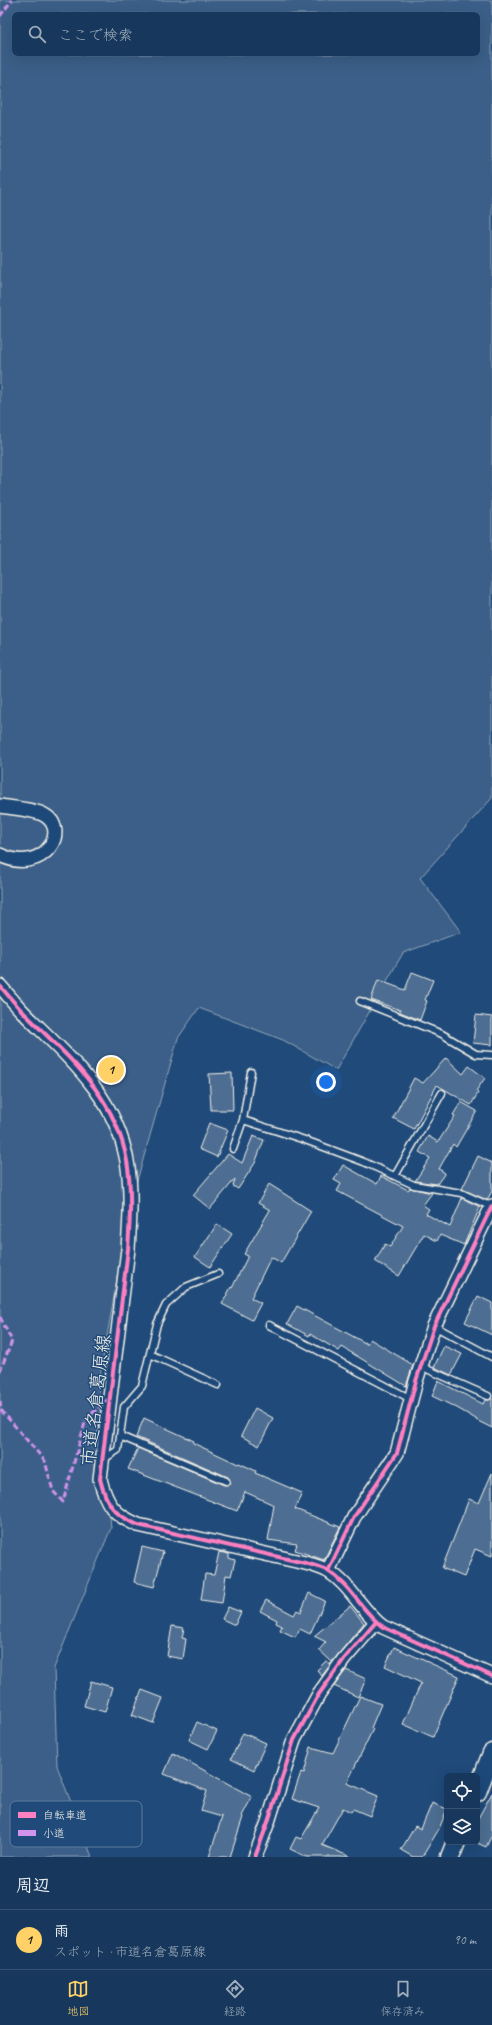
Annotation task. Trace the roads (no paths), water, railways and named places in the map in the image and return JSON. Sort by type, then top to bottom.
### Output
[{"type":"main road","points":[[480,1784],[492,1753]]},
{"type":"main road","points":[[450,1857],[455,1845]]},
{"type":"street","points":[[0,806],[41,813],[49,819],[54,826],[55,834],[48,850],[30,860],[19,861],[0,855]]},
{"type":"street","name":"市道名倉葛原線","points":[[0,986],[24,1013],[77,1065],[100,1094],[117,1126],[127,1162],[130,1216],[128,1249],[100,1479],[104,1494],[110,1507],[127,1520],[138,1525],[305,1563],[328,1571],[341,1582],[376,1622],[392,1631],[492,1676]]},
{"type":"street","points":[[328,1571],[354,1517],[397,1453],[420,1366],[434,1326],[492,1206]]},
{"type":"street","points":[[255,1857],[268,1822],[294,1740],[319,1694],[344,1659],[376,1622]]},
{"type":"lane","points":[[360,1001],[442,1034],[476,1054],[492,1055]]},
{"type":"lane","points":[[233,1149],[243,1120],[251,1072]]},
{"type":"lane","points":[[395,1176],[442,1093]]},
{"type":"lane","points":[[243,1120],[305,1140],[364,1162],[414,1185],[461,1194],[492,1206]]},
{"type":"lane","points":[[102,1460],[118,1450],[124,1407],[142,1386],[157,1324],[166,1305],[186,1288],[218,1274]]},
{"type":"lane","points":[[269,1325],[411,1399]]},
{"type":"lane","points":[[434,1326],[492,1357]]},
{"type":"lane","points":[[150,1354],[218,1385]]},
{"type":"lane","points":[[420,1366],[488,1396]]},
{"type":"lane","points":[[120,1436],[226,1481]]},
{"type":"place","name":"雨","points":[[111,1070]]}]
